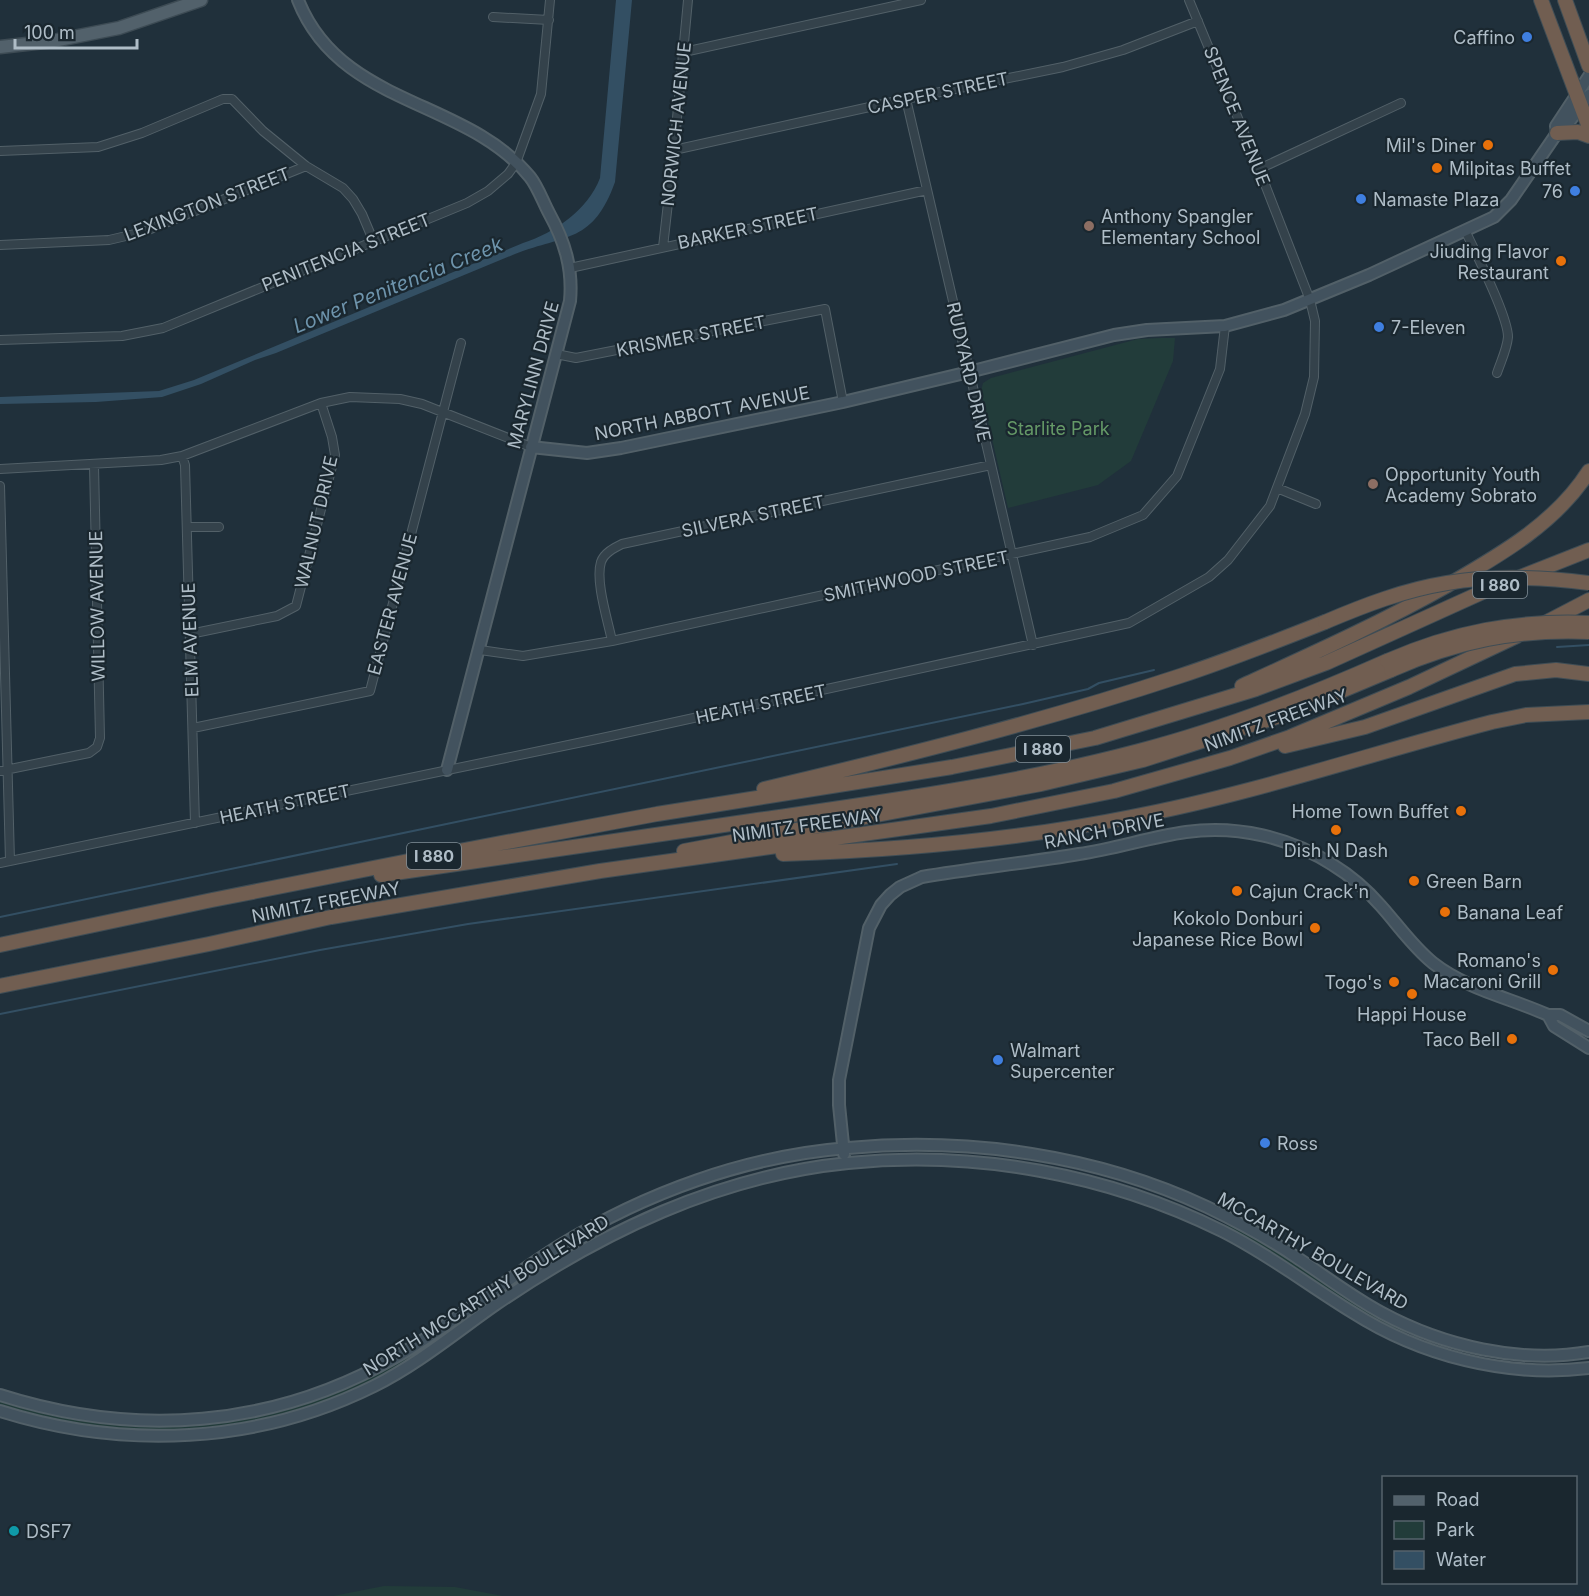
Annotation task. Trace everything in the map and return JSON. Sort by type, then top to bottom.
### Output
[{"type":"highway","points":[[1541,0],[1582,98],[1589,128]]},
{"type":"highway","points":[[1565,0],[1589,66]]},
{"type":"highway","points":[[1557,133],[1578,132],[1589,136]]},
{"type":"highway","points":[[1178,714],[1351,637],[1481,566],[1540,525],[1564,503],[1589,471]]},
{"type":"highway","name":"NIMITZ FREEWAY","points":[[0,945],[459,851],[657,814],[1015,756],[1095,738],[1256,690],[1326,663],[1485,591],[1589,550]]},
{"type":"highway","points":[[657,814],[894,758],[1131,692],[1232,658],[1372,602],[1448,583],[1491,578],[1589,582]]},
{"type":"highway","name":"NIMITZ FREEWAY","points":[[0,986],[332,917],[600,871],[991,816],[1114,791],[1230,758],[1290,736],[1409,687],[1589,600]]},
{"type":"highway","points":[[332,917],[387,902],[753,840],[1082,775],[1143,760],[1286,714],[1389,665],[1422,645],[1455,635],[1530,622],[1589,623]]},
{"type":"highway","points":[[212,900],[914,797],[1039,775],[1140,751],[1232,723],[1389,665],[1458,645],[1530,632],[1589,632]]},
{"type":"highway","points":[[1230,758],[1365,727],[1515,674],[1556,670],[1589,674]]},
{"type":"highway","points":[[718,856],[832,852],[950,844],[1094,824],[1242,792],[1492,722],[1526,715],[1589,712]]},
{"type":"main road","points":[[0,47],[53,41],[119,28],[201,0]]},
{"type":"main road","name":"MARYLINN DRIVE","points":[[298,0],[317,34],[333,54],[353,71],[373,84],[462,126],[495,145],[516,163],[531,178],[555,224],[570,268],[570,301],[447,770]]},
{"type":"main road","name":"NORTH ABBOTT AVENUE","points":[[531,447],[572,452],[607,451],[843,402],[1114,335],[1147,330],[1225,326],[1284,310],[1369,275],[1494,217],[1511,200],[1557,133],[1563,130],[1582,98],[1589,76]]},
{"type":"main road","name":"RANCH DRIVE","points":[[845,1163],[839,1105],[839,1080],[869,928],[878,910],[890,895],[911,881],[928,876],[1095,852],[1186,832],[1216,830],[1262,835],[1308,851],[1347,874],[1371,894],[1423,954],[1445,971],[1472,985],[1548,1015],[1560,1015],[1589,1030]]},
{"type":"main road","name":"RANCH DRIVE","points":[[1548,1015],[1554,1026],[1574,1036],[1589,1048]]},
{"type":"main road","name":"MCCARTHY BOULEVARD","points":[[844,1148],[916,1145],[985,1148],[1047,1157],[1101,1169],[1202,1205],[1249,1228],[1385,1315],[1432,1336],[1480,1348],[1527,1355],[1589,1352]]},
{"type":"main road","name":"NORTH MCCARTHY BOULEVARD","points":[[0,1395],[70,1414],[132,1421],[189,1421],[219,1418],[281,1405],[339,1386],[397,1356],[561,1245],[639,1203],[748,1165],[844,1148]]},
{"type":"main road","name":"MCCARTHY BOULEVARD","points":[[845,1163],[927,1160],[983,1163],[1045,1172],[1098,1184],[1173,1209],[1226,1233],[1279,1264],[1355,1314],[1402,1339],[1427,1349],[1477,1363],[1502,1367],[1544,1370],[1589,1368]]},
{"type":"main road","name":"NORTH MCCARTHY BOULEVARD","points":[[0,1411],[76,1430],[141,1436],[190,1436],[221,1433],[285,1420],[344,1400],[404,1370],[539,1277],[629,1225],[689,1200],[752,1180],[845,1163]]},
{"type":"street","name":"PENITENCIA STREET","points":[[0,340],[111,336],[149,332],[163,328],[477,197],[498,183],[516,163],[541,94],[550,0]]},
{"type":"street","name":"NORWICH AVENUE","points":[[663,247],[688,0]]},
{"type":"street","points":[[684,52],[921,0]]},
{"type":"street","name":"SPENCE AVENUE","points":[[1189,0],[1310,300]]},
{"type":"street","points":[[493,17],[549,20]]},
{"type":"street","name":"CASPER STREET","points":[[674,150],[906,99],[1063,68],[1123,50],[1198,21]]},
{"type":"street","points":[[0,152],[98,147],[142,133],[223,99],[232,99],[263,131],[306,166],[343,188],[362,214],[373,240]]},
{"type":"street","name":"RUDYARD DRIVE","points":[[906,99],[1033,645]]},
{"type":"street","points":[[1259,169],[1401,103]]},
{"type":"street","name":"LEXINGTON STREET","points":[[0,244],[110,240],[126,237],[185,216],[306,166]]},
{"type":"street","name":"BARKER STREET","points":[[570,268],[927,190]]},
{"type":"street","points":[[1465,230],[1508,335],[1497,372]]},
{"type":"street","name":"HEATH STREET","points":[[0,864],[1129,623],[1209,577],[1228,560],[1270,506],[1305,414],[1314,377],[1315,321],[1310,300]]},
{"type":"street","name":"KRISMER STREET","points":[[556,354],[576,358],[825,309],[843,402]]},
{"type":"street","name":"SMITHWOOD STREET","points":[[480,650],[523,656],[612,641],[1090,537],[1143,515],[1177,476],[1220,369],[1225,326]]},
{"type":"street","name":"EASTER AVENUE","points":[[193,728],[370,691],[461,343]]},
{"type":"street","name":"NORTH ABBOTT AVENUE","points":[[0,469],[94,465],[161,460],[182,456],[321,403],[350,397],[400,399],[443,411],[531,447]]},
{"type":"street","name":"WALNUT DRIVE","points":[[190,634],[277,616],[296,606],[334,455],[332,437],[321,403]]},
{"type":"street","name":"ELM AVENUE","points":[[182,456],[185,465],[195,824]]},
{"type":"street","name":"WILLOW AVENUE","points":[[4,770],[89,753],[97,747],[100,738],[94,465]]},
{"type":"street","name":"SILVERA STREET","points":[[612,641],[600,577],[601,561],[611,550],[622,544],[991,465]]},
{"type":"street","points":[[0,486],[4,770],[10,861]]},
{"type":"street","points":[[1277,488],[1316,504]]},
{"type":"street","points":[[187,527],[219,526]]},
{"type":"green space","name":"Starlite Park","points":[[1175,338],[1173,361],[1131,461],[1098,485],[1008,508],[981,391],[983,383],[991,378],[1138,339]]},
{"type":"green space","points":[[1169,1200],[1244,1231],[1411,1336],[1360,1311],[1258,1244]]},
{"type":"green space","points":[[491,1297],[422,1351],[364,1384],[315,1404],[264,1418],[211,1427],[158,1429],[105,1427],[52,1418],[0,1405],[0,1399],[151,1425],[318,1396]]},
{"type":"green space","points":[[384,1586],[455,1587],[503,1596],[333,1596]]},
{"type":"water","points":[[616,0],[632,0],[615,182],[607,202],[587,226],[564,239],[515,254],[201,384],[162,397],[96,402],[0,404],[0,397],[159,391],[194,380],[535,239],[569,219],[595,190],[600,178]]},
{"type":"waterway","points":[[1557,647],[1589,645]]},
{"type":"waterway","points":[[0,917],[1023,704],[1088,689],[1099,683],[1154,670]]},
{"type":"waterway","points":[[0,1014],[320,950],[468,924],[897,864]]},
{"type":"place","name":"Caffino","points":[[1527,37]]},
{"type":"place","name":"Mil's Diner","points":[[1488,145]]},
{"type":"place","name":"Milpitas Buffet","points":[[1437,168]]},
{"type":"place","name":"76","points":[[1575,191]]},
{"type":"place","name":"Namaste Plaza","points":[[1361,199]]},
{"type":"place","name":"Anthony Spangler Elementary School","points":[[1089,226]]},
{"type":"place","name":"Jiuding Flavor Restaurant","points":[[1561,261]]},
{"type":"place","name":"7-Eleven","points":[[1379,327]]},
{"type":"place","name":"Opportunity Youth Academy Sobrato","points":[[1373,484]]},
{"type":"place","name":"Home Town Buffet","points":[[1461,811]]},
{"type":"place","name":"Dish N Dash","points":[[1336,830]]},
{"type":"place","name":"Green Barn","points":[[1414,881]]},
{"type":"place","name":"Cajun Crack'n","points":[[1237,891]]},
{"type":"place","name":"Banana Leaf","points":[[1445,912]]},
{"type":"place","name":"Kokolo Donburi Japanese Rice Bowl","points":[[1315,928]]},
{"type":"place","name":"Romano's Macaroni Grill","points":[[1553,970]]},
{"type":"place","name":"Togo's","points":[[1394,982]]},
{"type":"place","name":"Happi House","points":[[1412,994]]},
{"type":"place","name":"Taco Bell","points":[[1512,1039]]},
{"type":"place","name":"Walmart Supercenter","points":[[998,1060]]},
{"type":"place","name":"Ross","points":[[1265,1143]]},
{"type":"place","name":"DSF7","points":[[14,1531]]},
{"type":"water label","name":"Lower Penitencia Creek","points":[[398,285]]}]
